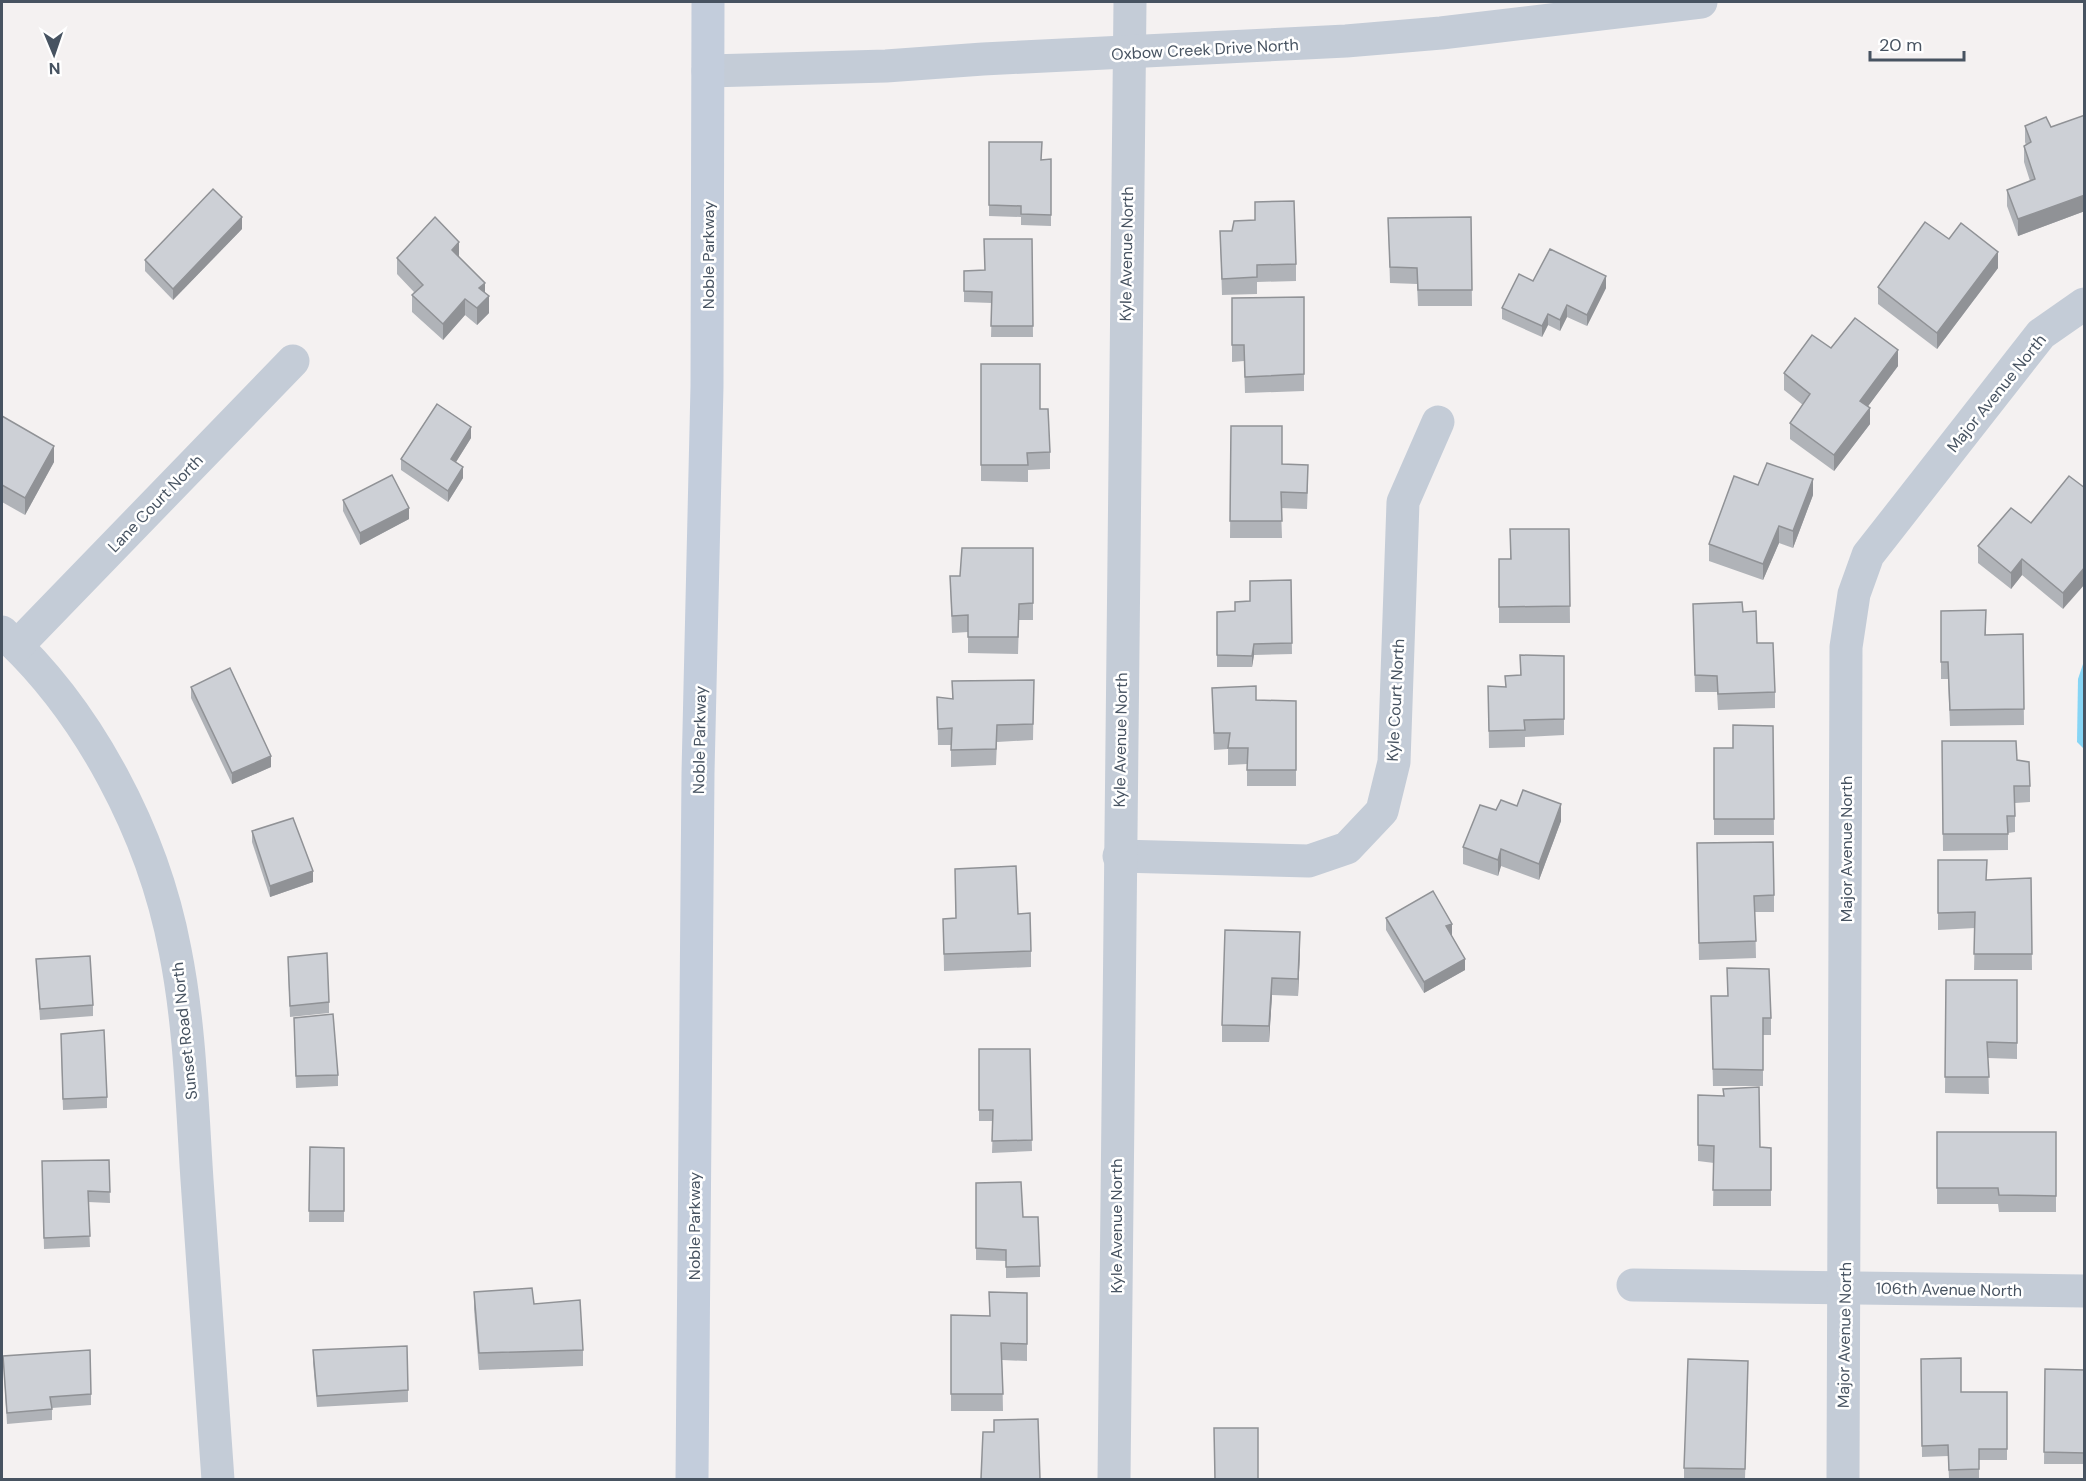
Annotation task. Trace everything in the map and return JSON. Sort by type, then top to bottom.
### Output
[{"type":"main road","name":"Noble Parkway","points":[[692,1479],[698,762],[708,353],[708,2]]},
{"type":"street","name":"Kyle Avenue North","points":[[1114,1479],[1130,2]]},
{"type":"street","name":"Oxbow Creek Drive North","points":[[708,72],[886,66],[983,59],[1131,53],[1441,33],[1701,2]]},
{"type":"street","name":"Major Avenue North","points":[[1843,1479],[1846,647],[1854,594],[1868,555],[2041,334],[2085,304]]},
{"type":"street","name":"Lane Court North","points":[[9,639],[293,361]]},
{"type":"street","name":"Kyle Court North","points":[[1119,856],[1309,861],[1347,848],[1382,811],[1394,762],[1403,502],[1438,422]]},
{"type":"street","name":"Sunset Road North","points":[[9,639],[71,711],[119,785],[152,866],[175,949],[187,1036],[218,1479]]},
{"type":"street","name":"106th Avenue North","points":[[1633,1285],[2085,1291]]},
{"type":"water","points":[[2084,661],[2084,749],[2077,742],[2078,679]]},
{"type":"building","points":[[2085,115],[2085,195],[2018,219],[2007,190],[2035,179],[2024,146],[2031,142],[2025,126],[2046,117],[2051,127]]},
{"type":"building","points":[[989,142],[1042,142],[1041,160],[1051,159],[1051,215],[1021,214],[1021,206],[989,205]]},
{"type":"building","points":[[213,189],[242,217],[173,289],[145,260]]},
{"type":"building","points":[[1294,201],[1296,264],[1257,265],[1257,277],[1222,279],[1220,231],[1232,231],[1234,221],[1255,220],[1255,202]]},
{"type":"building","points":[[435,217],[459,242],[452,250],[485,283],[479,288],[489,296],[477,308],[465,299],[443,324],[412,295],[423,285],[397,258]]},
{"type":"building","points":[[1471,217],[1472,290],[1418,290],[1417,268],[1390,267],[1388,218]]},
{"type":"building","points":[[1925,222],[1949,239],[1961,223],[1998,252],[1937,333],[1878,287]]},
{"type":"building","points":[[984,239],[1032,239],[1033,326],[991,326],[992,292],[964,291],[964,271],[985,270]]},
{"type":"building","points":[[1550,249],[1606,276],[1587,315],[1567,305],[1560,320],[1548,314],[1542,326],[1502,308],[1519,274],[1533,281]]},
{"type":"building","points":[[1304,297],[1304,374],[1245,377],[1244,345],[1232,345],[1232,298]]},
{"type":"building","points":[[1855,318],[1898,350],[1860,401],[1870,408],[1834,455],[1790,423],[1810,394],[1784,373],[1812,335],[1831,348]]},
{"type":"building","points":[[981,364],[1040,364],[1040,409],[1048,409],[1050,452],[1027,453],[1028,465],[981,465]]},
{"type":"building","points":[[437,404],[471,427],[451,459],[463,467],[448,491],[401,459]]},
{"type":"building","points":[[2,416],[54,446],[25,498],[2,485]]},
{"type":"building","points":[[1231,426],[1282,426],[1282,464],[1308,465],[1307,493],[1281,492],[1282,521],[1230,521]]},
{"type":"building","points":[[1767,463],[1813,479],[1793,531],[1779,526],[1763,564],[1709,544],[1734,476],[1758,485]]},
{"type":"building","points":[[392,475],[409,508],[360,533],[343,500]]},
{"type":"building","points":[[2069,476],[2085,488],[2085,567],[2063,593],[2022,559],[2011,573],[1978,546],[2011,508],[2031,523]]},
{"type":"building","points":[[1510,529],[1569,529],[1570,606],[1499,607],[1499,559],[1511,559]]},
{"type":"building","points":[[962,548],[1033,548],[1033,603],[1019,604],[1018,637],[968,637],[968,615],[952,616],[950,576],[960,576]]},
{"type":"building","points":[[1291,580],[1292,643],[1254,644],[1252,656],[1217,655],[1217,612],[1235,611],[1235,602],[1250,601],[1250,581]]},
{"type":"building","points":[[1742,602],[1743,612],[1756,611],[1757,643],[1773,643],[1775,692],[1718,694],[1717,676],[1695,675],[1693,604]]},
{"type":"building","points":[[1986,610],[1985,635],[2023,634],[2024,709],[1950,710],[1948,662],[1941,662],[1941,611]]},
{"type":"building","points":[[1520,655],[1564,656],[1564,719],[1524,720],[1525,730],[1489,731],[1488,686],[1506,687],[1505,676],[1521,675]]},
{"type":"building","points":[[230,668],[271,756],[232,773],[191,687]]},
{"type":"building","points":[[1034,680],[1033,724],[997,725],[996,749],[951,750],[952,728],[938,729],[937,697],[953,699],[952,681]]},
{"type":"building","points":[[1256,686],[1256,700],[1296,701],[1296,770],[1247,770],[1248,748],[1228,748],[1230,733],[1214,733],[1212,688]]},
{"type":"building","points":[[1733,725],[1773,726],[1774,819],[1714,819],[1714,748],[1733,748]]},
{"type":"building","points":[[1942,741],[2016,741],[2017,760],[2029,762],[2030,786],[2014,786],[2015,816],[2007,816],[2008,834],[1943,834]]},
{"type":"building","points":[[1523,790],[1561,804],[1539,864],[1501,849],[1498,860],[1463,847],[1480,805],[1496,810],[1501,800],[1517,806]]},
{"type":"building","points":[[293,818],[313,871],[270,886],[252,831]]},
{"type":"building","points":[[1773,842],[1774,895],[1754,896],[1756,941],[1699,943],[1697,843]]},
{"type":"building","points":[[1938,860],[1987,860],[1986,880],[2031,878],[2032,954],[1974,954],[1975,912],[1938,913]]},
{"type":"building","points":[[1016,866],[1018,914],[1030,913],[1031,951],[944,954],[943,919],[956,918],[955,869]]},
{"type":"building","points":[[1433,891],[1452,924],[1446,926],[1465,959],[1424,982],[1386,918]]},
{"type":"building","points":[[1225,930],[1300,932],[1298,979],[1272,978],[1269,1026],[1222,1025]]},
{"type":"building","points":[[327,953],[329,1002],[290,1006],[288,957]]},
{"type":"building","points":[[90,956],[93,1005],[40,1009],[36,959]]},
{"type":"building","points":[[1727,968],[1769,969],[1771,1018],[1763,1018],[1763,1070],[1713,1069],[1711,996],[1728,996]]},
{"type":"building","points":[[1946,980],[2017,980],[2017,1043],[1987,1042],[1989,1077],[1945,1077]]},
{"type":"building","points":[[333,1014],[338,1075],[296,1076],[294,1018]]},
{"type":"building","points":[[104,1030],[107,1097],[63,1099],[61,1034]]},
{"type":"building","points":[[979,1049],[1030,1049],[1032,1140],[992,1141],[993,1110],[979,1110]]},
{"type":"building","points":[[1759,1087],[1760,1147],[1771,1148],[1771,1190],[1713,1190],[1714,1146],[1698,1145],[1698,1095],[1724,1096],[1723,1089]]},
{"type":"building","points":[[1937,1132],[2056,1132],[2056,1196],[1999,1195],[1998,1188],[1937,1188]]},
{"type":"building","points":[[310,1147],[344,1148],[344,1211],[309,1211]]},
{"type":"building","points":[[109,1160],[110,1192],[88,1191],[90,1236],[44,1238],[42,1161]]},
{"type":"building","points":[[1021,1182],[1023,1217],[1038,1217],[1040,1266],[1006,1267],[1006,1250],[976,1248],[976,1183]]},
{"type":"building","points":[[532,1288],[534,1304],[580,1300],[583,1350],[479,1353],[474,1292]]},
{"type":"building","points":[[989,1292],[1027,1293],[1027,1344],[1001,1343],[1003,1394],[951,1394],[951,1315],[990,1316]]},
{"type":"building","points":[[407,1346],[408,1390],[317,1396],[313,1350]]},
{"type":"building","points":[[90,1350],[91,1394],[50,1397],[52,1409],[7,1413],[3,1356]]},
{"type":"building","points":[[1961,1358],[1961,1392],[2007,1392],[2007,1449],[1979,1449],[1979,1469],[1949,1470],[1948,1445],[1922,1446],[1921,1359]]},
{"type":"building","points":[[1688,1359],[1748,1361],[1745,1469],[1684,1468]]},
{"type":"building","points":[[2045,1369],[2085,1370],[2085,1453],[2044,1452]]},
{"type":"building","points":[[1038,1419],[1040,1479],[981,1479],[983,1432],[994,1432],[994,1420]]},
{"type":"building","points":[[1214,1428],[1258,1428],[1258,1479],[1215,1479]]}]
